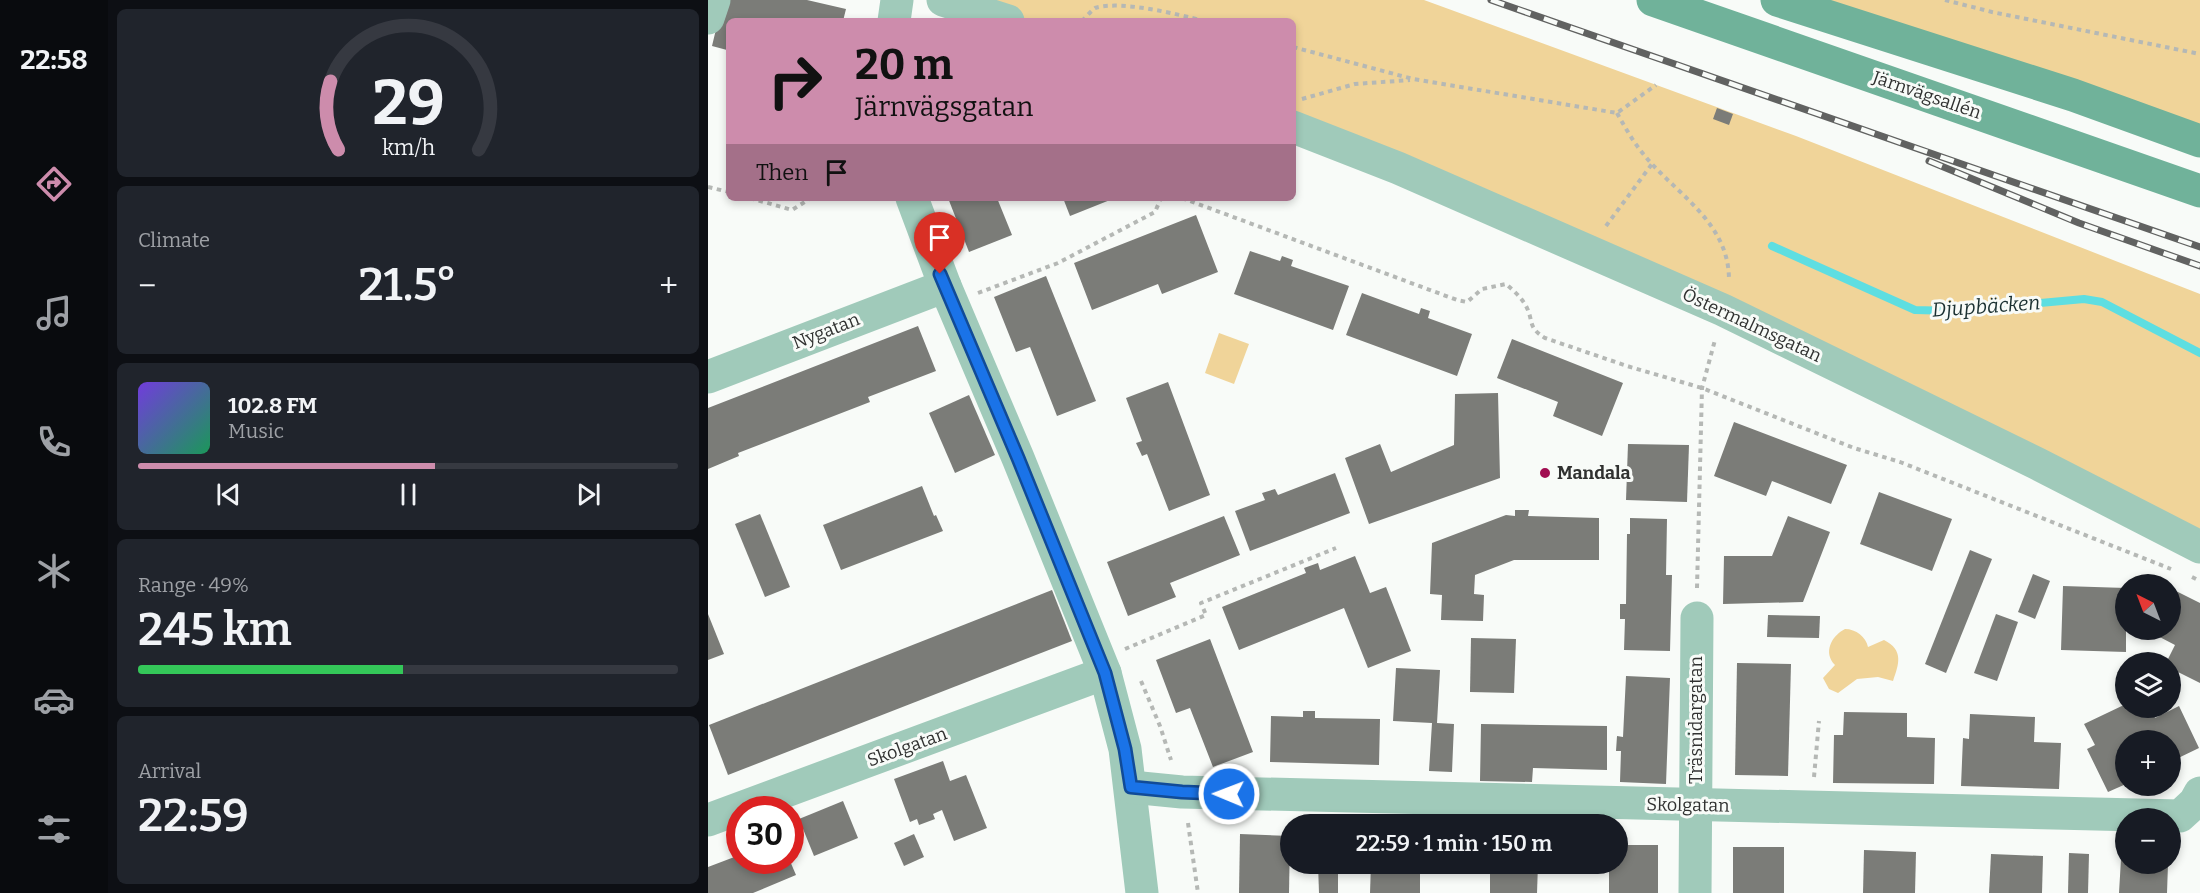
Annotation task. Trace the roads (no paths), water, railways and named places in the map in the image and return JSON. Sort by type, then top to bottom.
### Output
[{"type":"main road","name":"Järnvägsallén","points":[[1653,0],[2200,191]]},
{"type":"main road","points":[[1777,0],[2073,95],[2200,141]]},
{"type":"street","points":[[708,18],[714,0]]},
{"type":"street","points":[[894,18],[897,0]]},
{"type":"street","points":[[943,0],[999,18]]},
{"type":"street","name":"Östermalmsgatan","points":[[1296,115],[1398,168],[1723,310],[2038,464],[2195,562]]},
{"type":"street","points":[[914,201],[960,290],[1018,458],[1103,667],[1125,749],[1142,893]]},
{"type":"street","name":"Nygatan","points":[[708,377],[960,290]]},
{"type":"street","name":"Träsnidargatan","points":[[1695,893],[1697,618]]},
{"type":"street","name":"Skolgatan","points":[[708,820],[1103,667]]},
{"type":"street","name":"Skolgatan","points":[[1131,787],[1182,792],[2180,816],[2200,793]]},
{"type":"waterway","name":"Djupbäcken","points":[[1772,246],[1915,310],[1954,311],[2084,299],[2102,302],[2200,353]]},
{"type":"railway","points":[[1491,0],[2200,247]]},
{"type":"railway","points":[[1929,161],[2079,223],[2200,266]]},
{"type":"place","name":"Mandala","points":[[1545,473]]}]
